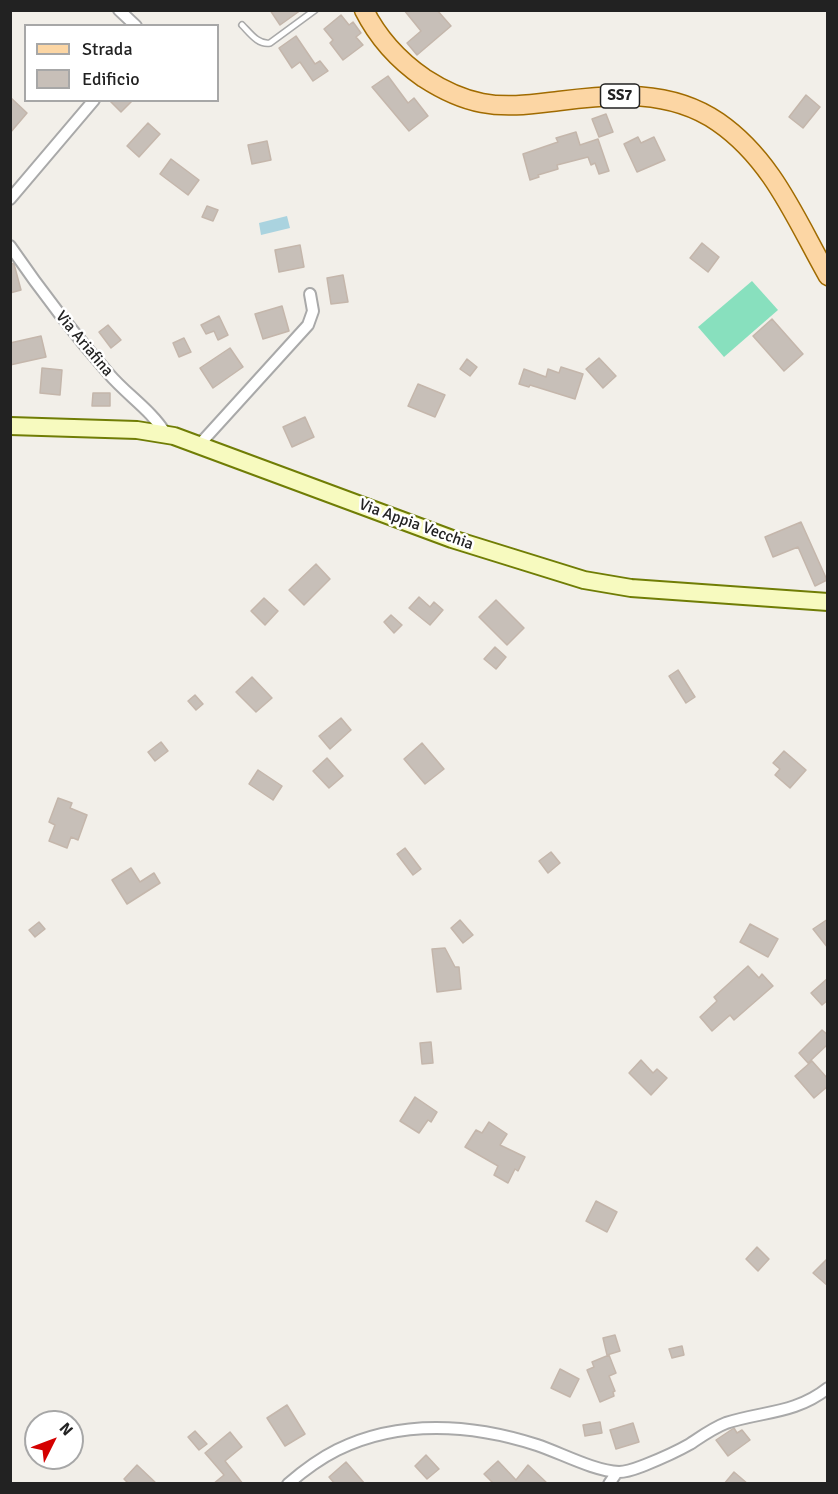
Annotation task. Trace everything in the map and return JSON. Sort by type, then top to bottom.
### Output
[{"type":"main road","name":"SS7","points":[[364,10],[383,40],[401,61],[438,86],[471,100],[501,105],[522,105],[604,96],[645,96],[681,104],[712,118],[740,139],[771,176],[828,276]]},
{"type":"main road","name":"Via Appia Vecchia","points":[[10,426],[137,430],[166,434],[452,539],[584,580],[631,588],[828,602]]},
{"type":"street","points":[[119,10],[134,24]]},
{"type":"street","points":[[10,199],[92,102]]},
{"type":"street","name":"Via Ariafina","points":[[10,246],[72,332],[118,384],[153,416],[166,434]]},
{"type":"street","points":[[199,445],[308,325],[313,311],[310,294]]},
{"type":"street","points":[[288,1484],[318,1461],[346,1446],[395,1432],[433,1427],[468,1429],[510,1437],[601,1469],[617,1472],[637,1468],[669,1455],[722,1425],[797,1407],[828,1388]]},
{"type":"street","points":[[609,1484],[617,1472]]},
{"type":"lane","points":[[242,25],[258,41],[270,44],[315,10]]},
{"type":"green space","points":[[752,281],[778,310],[724,357],[698,327]]},
{"type":"water","points":[[287,216],[290,228],[261,235],[259,223]]},
{"type":"building","points":[[270,10],[301,10],[280,25]]},
{"type":"building","points":[[404,10],[437,10],[451,26],[417,55],[407,43],[421,31]]},
{"type":"building","points":[[341,15],[349,25],[353,22],[361,33],[356,37],[363,45],[343,60],[330,43],[333,40],[324,29]]},
{"type":"building","points":[[296,36],[315,64],[320,61],[328,71],[313,81],[300,62],[292,68],[279,48]]},
{"type":"building","points":[[388,76],[408,103],[414,98],[428,116],[409,131],[372,87]]},
{"type":"building","points":[[806,95],[820,107],[803,128],[789,117]]},
{"type":"building","points":[[10,97],[27,113],[10,133]]},
{"type":"building","points":[[111,102],[131,102],[121,112]]},
{"type":"building","points":[[606,114],[613,132],[599,137],[592,119]]},
{"type":"building","points":[[148,123],[160,134],[139,157],[127,146]]},
{"type":"building","points":[[576,132],[580,145],[598,139],[609,171],[599,174],[595,163],[591,165],[588,157],[557,165],[558,169],[530,180],[523,154],[558,142],[556,138]]},
{"type":"building","points":[[638,137],[641,143],[654,137],[665,160],[637,172],[624,144]]},
{"type":"building","points":[[267,141],[271,160],[252,164],[248,145]]},
{"type":"building","points":[[171,159],[199,180],[188,195],[160,174]]},
{"type":"building","points":[[207,206],[218,210],[213,221],[202,217]]},
{"type":"building","points":[[702,243],[719,257],[708,272],[690,258]]},
{"type":"building","points":[[300,245],[304,267],[279,272],[275,250]]},
{"type":"building","points":[[10,263],[14,264],[21,290],[10,293]]},
{"type":"building","points":[[343,275],[348,302],[331,304],[327,278]]},
{"type":"building","points":[[282,306],[289,331],[263,339],[255,314]]},
{"type":"building","points":[[219,316],[228,335],[218,340],[214,331],[206,334],[201,325]]},
{"type":"building","points":[[772,319],[803,354],[784,371],[753,336]]},
{"type":"building","points":[[108,325],[121,340],[111,348],[99,332]]},
{"type":"building","points":[[41,336],[46,357],[10,365],[10,343]]},
{"type":"building","points":[[184,338],[191,352],[179,357],[173,343]]},
{"type":"building","points":[[230,348],[243,367],[213,388],[200,368]]},
{"type":"building","points":[[599,358],[616,376],[603,388],[586,369]]},
{"type":"building","points":[[467,359],[477,367],[470,376],[460,369]]},
{"type":"building","points":[[561,367],[583,374],[575,399],[530,385],[529,387],[519,384],[524,369],[546,377],[548,369],[559,373]]},
{"type":"building","points":[[42,368],[62,370],[60,395],[40,393]]},
{"type":"building","points":[[418,384],[445,395],[435,417],[408,406]]},
{"type":"building","points":[[93,393],[110,393],[110,406],[92,406]]},
{"type":"building","points":[[305,417],[314,437],[292,447],[283,427]]},
{"type":"building","points":[[801,522],[827,580],[815,586],[798,547],[773,557],[765,537]]},
{"type":"building","points":[[316,564],[330,579],[304,605],[289,590]]},
{"type":"building","points":[[419,597],[430,607],[434,602],[443,610],[430,625],[409,608]]},
{"type":"building","points":[[264,598],[278,611],[265,625],[251,611]]},
{"type":"building","points":[[496,600],[524,628],[507,645],[479,617]]},
{"type":"building","points":[[391,615],[402,625],[394,633],[384,622]]},
{"type":"building","points":[[495,647],[506,657],[496,669],[484,659]]},
{"type":"building","points":[[678,670],[695,697],[686,703],[669,676]]},
{"type":"building","points":[[252,677],[272,698],[256,712],[236,692]]},
{"type":"building","points":[[195,695],[203,704],[196,710],[188,701]]},
{"type":"building","points":[[341,718],[351,730],[330,749],[319,736]]},
{"type":"building","points":[[161,742],[168,751],[155,761],[148,752]]},
{"type":"building","points":[[422,743],[444,769],[425,784],[404,759]]},
{"type":"building","points":[[784,751],[806,770],[790,788],[775,775],[780,769],[773,763]]},
{"type":"building","points":[[327,758],[343,776],[329,788],[313,771]]},
{"type":"building","points":[[258,770],[282,786],[273,800],[249,784]]},
{"type":"building","points":[[58,798],[72,803],[70,808],[87,815],[78,840],[71,837],[67,848],[49,841],[55,825],[49,822]]},
{"type":"building","points":[[405,848],[421,869],[413,875],[397,854]]},
{"type":"building","points":[[551,852],[560,863],[548,873],[539,861]]},
{"type":"building","points":[[131,868],[140,882],[154,873],[160,883],[127,904],[112,880]]},
{"type":"building","points":[[828,919],[828,948],[813,929]]},
{"type":"building","points":[[460,920],[473,935],[463,943],[451,928]]},
{"type":"building","points":[[39,922],[45,929],[35,937],[29,930]]},
{"type":"building","points":[[750,924],[778,939],[768,957],[740,942]]},
{"type":"building","points":[[445,948],[455,967],[459,967],[461,989],[437,992],[432,949]]},
{"type":"building","points":[[748,966],[759,978],[762,974],[773,986],[734,1020],[730,1015],[712,1031],[700,1017],[717,1001],[714,997]]},
{"type":"building","points":[[828,978],[828,1000],[822,1005],[811,993]]},
{"type":"building","points":[[822,1030],[828,1035],[828,1044],[808,1063],[799,1053]]},
{"type":"building","points":[[431,1042],[433,1063],[422,1064],[420,1043]]},
{"type":"building","points":[[641,1060],[653,1073],[657,1069],[667,1078],[651,1095],[629,1073]]},
{"type":"building","points":[[812,1061],[828,1079],[828,1086],[814,1098],[795,1076]]},
{"type":"building","points":[[415,1097],[437,1112],[431,1122],[428,1120],[419,1133],[400,1121]]},
{"type":"building","points":[[489,1122],[507,1134],[500,1145],[525,1157],[518,1171],[515,1169],[508,1183],[494,1175],[498,1166],[465,1147],[476,1130],[482,1133]]},
{"type":"building","points":[[596,1201],[617,1212],[607,1232],[586,1221]]},
{"type":"building","points":[[757,1247],[769,1259],[758,1271],[746,1259]]},
{"type":"building","points":[[828,1258],[828,1286],[813,1273]]},
{"type":"building","points":[[615,1335],[620,1351],[607,1355],[603,1338]]},
{"type":"building","points":[[682,1346],[684,1355],[672,1358],[669,1349]]},
{"type":"building","points":[[609,1355],[616,1373],[609,1376],[615,1391],[614,1396],[600,1402],[587,1370],[594,1367],[592,1362]]},
{"type":"building","points":[[560,1369],[579,1379],[570,1397],[551,1388]]},
{"type":"building","points":[[287,1405],[305,1434],[285,1446],[267,1418]]},
{"type":"building","points":[[600,1422],[602,1433],[585,1436],[583,1425]]},
{"type":"building","points":[[633,1423],[639,1442],[616,1449],[610,1430]]},
{"type":"building","points":[[734,1428],[737,1433],[742,1430],[750,1440],[728,1456],[716,1440]]},
{"type":"building","points":[[195,1431],[207,1444],[199,1450],[188,1437]]},
{"type":"building","points":[[230,1432],[242,1447],[225,1461],[243,1484],[213,1484],[224,1475],[205,1453]]},
{"type":"building","points":[[426,1455],[439,1469],[427,1479],[415,1466]]},
{"type":"building","points":[[498,1461],[516,1480],[528,1465],[548,1484],[494,1484],[484,1474]]},
{"type":"building","points":[[346,1462],[365,1484],[335,1484],[329,1477]]},
{"type":"building","points":[[137,1465],[157,1484],[129,1484],[124,1479]]},
{"type":"building","points":[[734,1472],[748,1484],[724,1484]]}]
